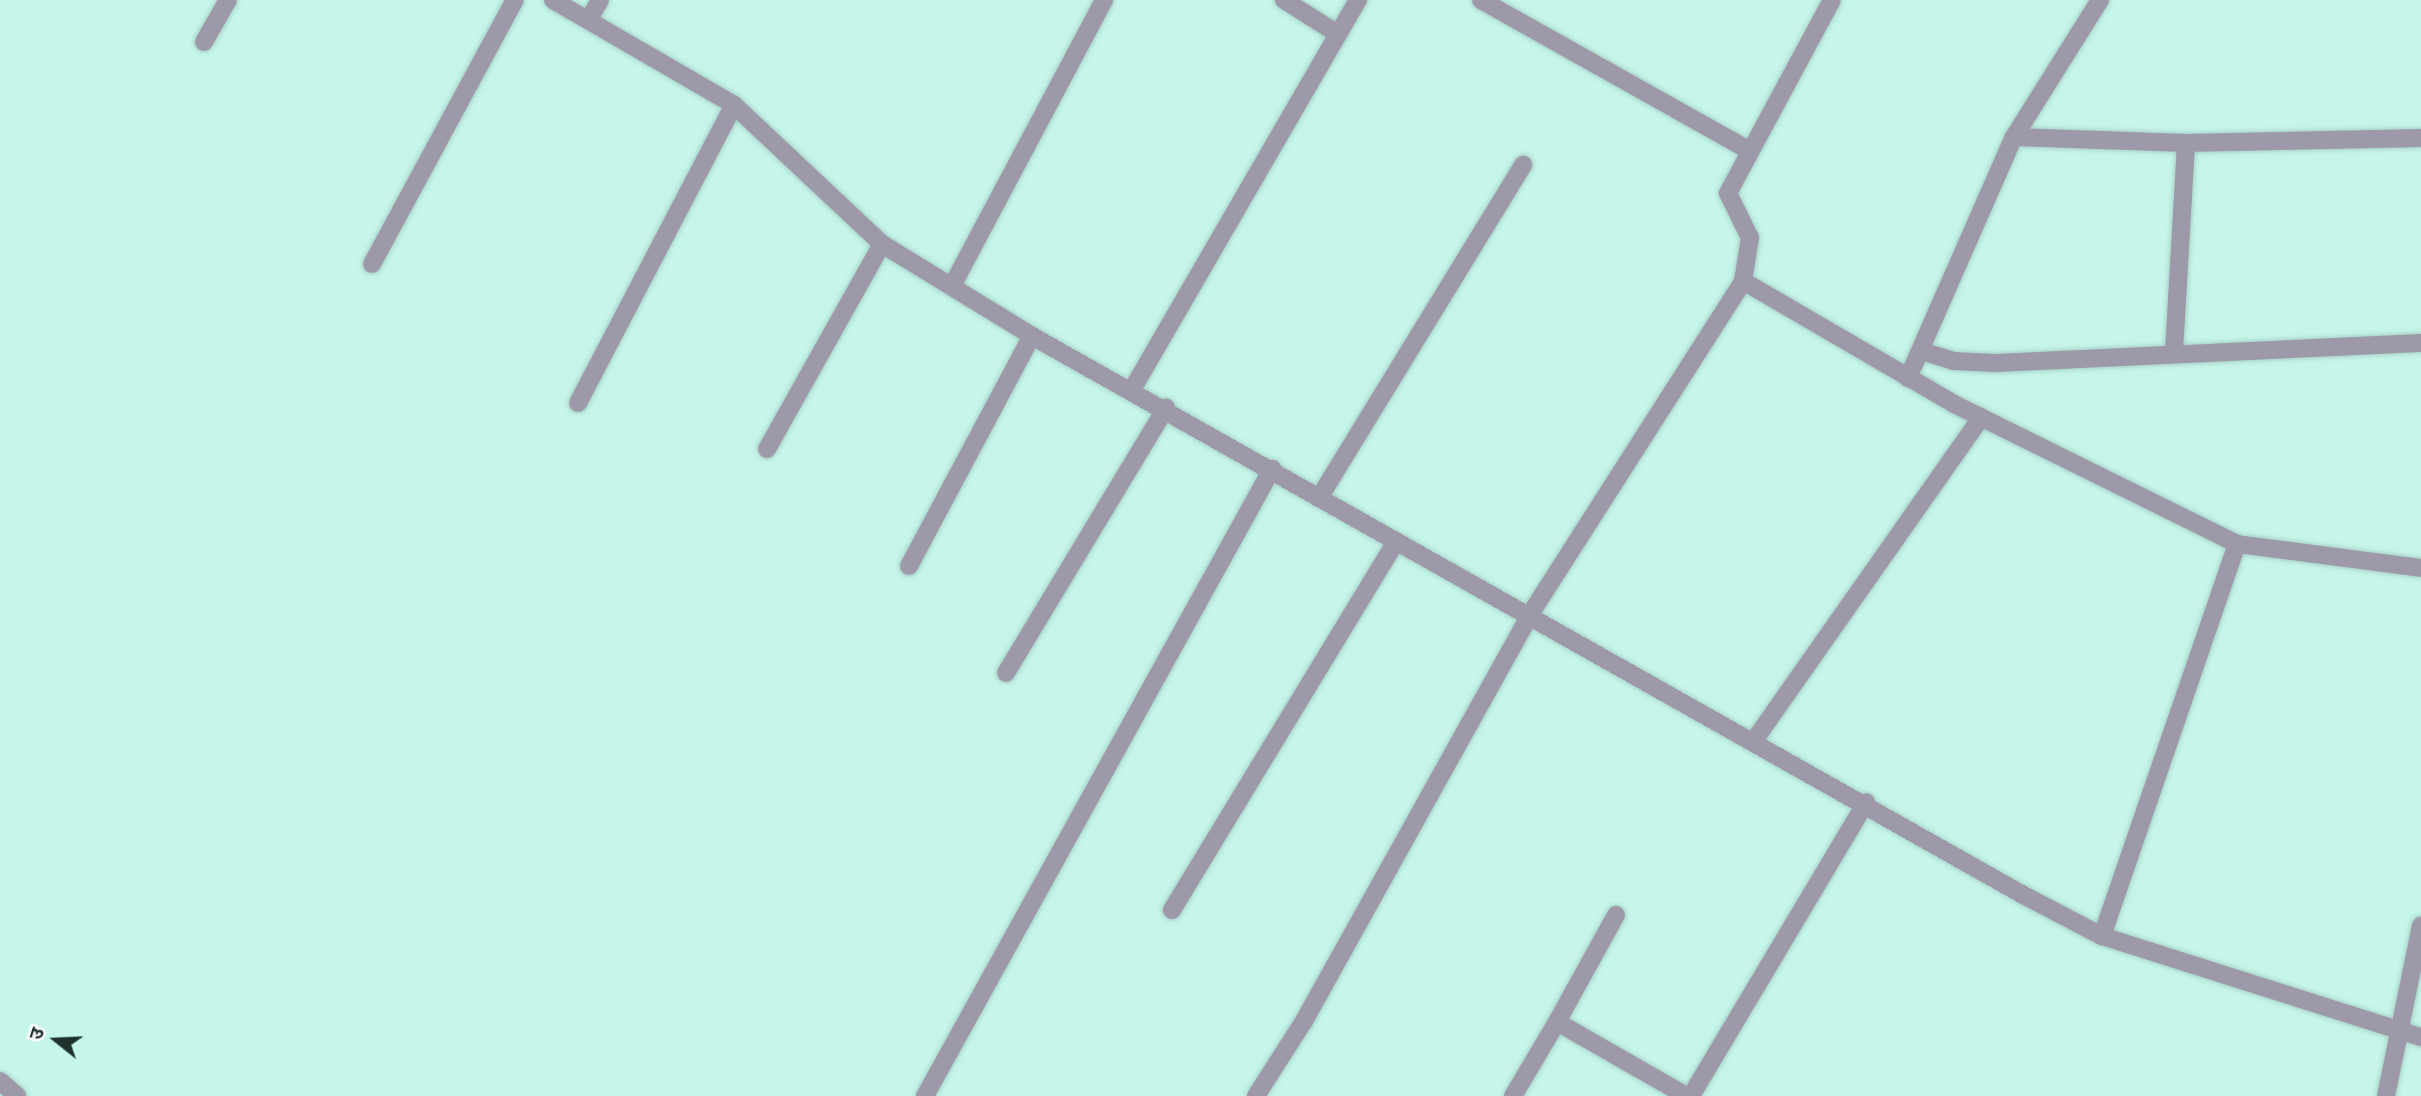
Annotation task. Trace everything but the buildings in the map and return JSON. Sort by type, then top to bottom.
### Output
[{"type":"street","points":[[204,42],[228,0]]},
{"type":"street","points":[[372,264],[515,0]]},
{"type":"street","points":[[553,0],[734,105],[882,244],[1032,336],[1133,388],[1395,543],[1531,614],[1753,743],[1866,802],[2102,936],[2421,1037]]},
{"type":"street","points":[[589,19],[600,0]]},
{"type":"street","points":[[952,286],[1104,0]]},
{"type":"street","points":[[1284,0],[1338,34]]},
{"type":"street","points":[[1133,388],[1358,0]]},
{"type":"street","points":[[1481,0],[1748,150]]},
{"type":"street","points":[[1256,1096],[1531,614],[1743,281],[1750,237],[1728,193],[1748,150],[1832,0]]},
{"type":"street","points":[[1908,378],[2014,137],[2100,0]]},
{"type":"street","points":[[578,403],[734,105]]},
{"type":"street","points":[[2014,137],[2186,144],[2421,138]]},
{"type":"street","points":[[2174,352],[2186,144]]},
{"type":"street","points":[[1320,498],[1523,166]]},
{"type":"street","points":[[767,449],[882,244]]},
{"type":"street","points":[[1743,281],[1980,418],[2238,544],[2421,568]]},
{"type":"street","points":[[909,566],[1032,336]]},
{"type":"street","points":[[1921,351],[1975,363],[2421,343]]},
{"type":"street","points":[[1006,673],[1166,408]]},
{"type":"street","points":[[1753,743],[1980,418]]},
{"type":"street","points":[[925,1096],[1272,469]]},
{"type":"street","points":[[1172,910],[1395,543]]},
{"type":"street","points":[[2102,936],[2238,544]]},
{"type":"street","points":[[1557,1022],[1689,1096],[1866,802]]},
{"type":"street","points":[[1513,1096],[1616,915]]},
{"type":"street","points":[[2386,1096],[2421,926]]},
{"type":"street","points":[[0,1081],[17,1096]]}]
